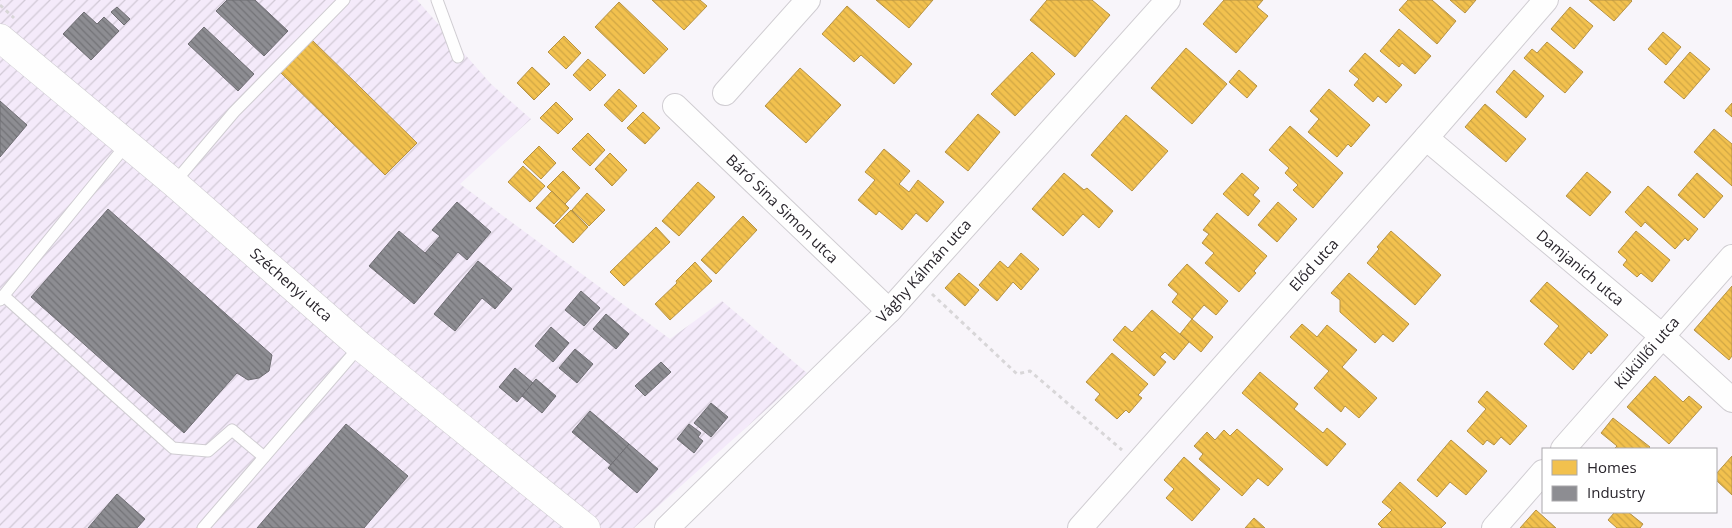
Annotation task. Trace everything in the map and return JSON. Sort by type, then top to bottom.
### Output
[{"type":"street","points":[[725,93],[808,0]]},
{"type":"street","name":"Vághy Kálmán utca","points":[[666,528],[889,312],[1168,0]]},
{"type":"street","name":"Előd utca","points":[[1080,528],[1546,0]]},
{"type":"street","name":"Széchenyi utca","points":[[0,38],[174,182],[360,346],[586,528]]},
{"type":"street","name":"Báró Sina Simon utca","points":[[675,106],[889,312]]},
{"type":"street","name":"Damjanich utca","points":[[1426,138],[1662,336],[1732,400]]},
{"type":"street","name":"Küküllői utca","points":[[1564,448],[1732,257]]},
{"type":"street","points":[[1494,528],[1542,473]]},
{"type":"lane","points":[[174,182],[234,112],[344,0]]},
{"type":"lane","points":[[437,0],[458,57]]},
{"type":"lane","points":[[127,144],[2,298],[173,448],[208,451],[232,430],[264,457]]},
{"type":"lane","points":[[203,528],[360,346]]},
{"type":"path","points":[[917,280],[1017,374],[1030,371],[1138,463]]},
{"type":"shaded area","points":[[0,0],[417,0],[491,84],[531,119],[460,184],[670,339],[722,301],[807,373],[634,528],[0,528]]},
{"type":"building: Homes","points":[[652,0],[700,0],[707,6],[684,30]]},
{"type":"building: Homes","points":[[876,0],[933,0],[909,28]]},
{"type":"building: Homes","points":[[1047,0],[1092,0],[1110,15],[1075,57],[1030,20]]},
{"type":"building: Homes","points":[[1224,0],[1263,0],[1257,7],[1268,16],[1236,53],[1203,24]]},
{"type":"building: Homes","points":[[1408,0],[1432,0],[1456,21],[1437,44],[1399,10]]},
{"type":"building: Homes","points":[[1450,0],[1476,0],[1465,13]]},
{"type":"building: Homes","points":[[1589,0],[1631,0],[1632,1],[1614,21]]},
{"type":"building: Homes","points":[[619,2],[668,49],[644,74],[595,27]]},
{"type":"building: Homes","points":[[847,6],[912,64],[894,84],[861,55],[854,62],[822,34]]},
{"type":"building: Homes","points":[[1570,7],[1593,26],[1574,49],[1551,29]]},
{"type":"building: Homes","points":[[1399,29],[1431,56],[1415,74],[1402,63],[1399,67],[1380,51]]},
{"type":"building: Homes","points":[[1663,32],[1681,47],[1666,65],[1648,49]]},
{"type":"building: Homes","points":[[564,36],[581,53],[566,69],[548,52]]},
{"type":"building: Homes","points":[[312,40],[417,143],[385,175],[280,72]]},
{"type":"building: Homes","points":[[1547,42],[1583,72],[1565,93],[1524,58],[1532,49],[1537,53]]},
{"type":"building: Homes","points":[[1186,48],[1227,84],[1192,124],[1151,88]]},
{"type":"building: Homes","points":[[1032,52],[1055,74],[1015,116],[991,94]]},
{"type":"building: Homes","points":[[1690,52],[1710,69],[1684,99],[1664,82]]},
{"type":"building: Homes","points":[[1365,53],[1402,85],[1386,103],[1378,96],[1373,102],[1354,85],[1359,79],[1349,71]]},
{"type":"building: Homes","points":[[588,59],[606,75],[590,91],[573,75]]},
{"type":"building: Homes","points":[[532,67],[550,84],[534,100],[517,83]]},
{"type":"building: Homes","points":[[800,68],[841,105],[806,143],[765,106]]},
{"type":"building: Homes","points":[[1239,70],[1257,86],[1247,98],[1229,82]]},
{"type":"building: Homes","points":[[1514,70],[1544,96],[1526,118],[1496,92]]},
{"type":"building: Homes","points":[[619,89],[637,106],[622,122],[604,105]]},
{"type":"building: Homes","points":[[1329,89],[1370,125],[1351,147],[1348,144],[1337,157],[1308,132],[1319,119],[1310,111]]},
{"type":"building: Homes","points":[[556,102],[573,119],[558,134],[540,118]]},
{"type":"building: Homes","points":[[1732,103],[1732,117],[1725,111]]},
{"type":"building: Homes","points":[[1485,104],[1526,139],[1506,162],[1465,127]]},
{"type":"building: Homes","points":[[643,112],[660,128],[645,144],[627,128]]},
{"type":"building: Homes","points":[[978,114],[1000,132],[968,171],[945,152]]},
{"type":"building: Homes","points":[[1126,115],[1168,151],[1132,191],[1091,155]]},
{"type":"building: Homes","points":[[1290,126],[1343,173],[1313,208],[1293,190],[1298,185],[1285,173],[1289,168],[1269,150]]},
{"type":"building: Homes","points":[[1714,129],[1732,144],[1732,186],[1694,152]]},
{"type":"building: Homes","points":[[588,133],[605,150],[590,166],[572,149]]},
{"type":"building: Homes","points":[[539,146],[556,163],[541,179],[523,162]]},
{"type":"building: Homes","points":[[884,149],[910,171],[899,184],[909,192],[918,180],[944,202],[927,222],[916,213],[902,230],[879,211],[876,215],[858,200],[875,180],[865,172]]},
{"type":"building: Homes","points":[[610,153],[627,170],[612,186],[595,169]]},
{"type":"building: Homes","points":[[523,166],[545,186],[530,202],[508,182]]},
{"type":"building: Homes","points":[[563,171],[580,188],[565,204],[547,187]]},
{"type":"building: Homes","points":[[1587,172],[1611,192],[1590,216],[1566,196]]},
{"type":"building: Homes","points":[[1064,173],[1084,190],[1087,188],[1113,211],[1099,228],[1083,214],[1063,236],[1032,209]]},
{"type":"building: Homes","points":[[1242,173],[1259,188],[1253,195],[1260,201],[1248,216],[1223,194]]},
{"type":"building: Homes","points":[[1697,173],[1723,196],[1704,218],[1678,195]]},
{"type":"building: Homes","points":[[698,182],[715,197],[679,236],[662,221]]},
{"type":"building: Homes","points":[[1648,186],[1698,229],[1688,241],[1685,238],[1675,249],[1645,222],[1641,227],[1625,212]]},
{"type":"building: Homes","points":[[552,191],[569,208],[554,224],[536,208]]},
{"type":"building: Homes","points":[[587,193],[605,210],[589,226],[572,210]]},
{"type":"building: Homes","points":[[1278,202],[1297,219],[1277,242],[1258,225]]},
{"type":"building: Homes","points":[[571,210],[588,227],[573,243],[555,226]]},
{"type":"building: Homes","points":[[1217,213],[1267,256],[1254,271],[1256,273],[1239,292],[1205,263],[1214,253],[1202,243],[1209,234],[1203,230]]},
{"type":"building: Homes","points":[[743,216],[757,230],[716,274],[701,260]]},
{"type":"building: Homes","points":[[656,227],[670,242],[624,286],[610,272]]},
{"type":"building: Homes","points":[[1391,231],[1441,275],[1415,305],[1367,263],[1379,249],[1377,247]]},
{"type":"building: Homes","points":[[1636,231],[1670,260],[1652,282],[1641,273],[1637,277],[1623,265],[1627,260],[1618,252]]},
{"type":"building: Homes","points":[[1021,253],[1039,269],[1021,290],[1013,282],[997,301],[979,285],[1000,261],[1008,268]]},
{"type":"building: Homes","points":[[695,262],[712,281],[670,320],[655,304]]},
{"type":"building: Homes","points":[[1187,264],[1228,301],[1216,315],[1204,305],[1192,319],[1172,302],[1178,294],[1168,285]]},
{"type":"building: Homes","points":[[959,273],[979,290],[965,306],[945,288]]},
{"type":"building: Homes","points":[[1349,273],[1409,324],[1393,342],[1383,334],[1375,343],[1340,312],[1340,300],[1331,293]]},
{"type":"building: Homes","points":[[1547,282],[1608,335],[1591,354],[1589,351],[1573,370],[1544,344],[1559,326],[1530,301]]},
{"type":"building: Homes","points":[[1732,286],[1732,356],[1729,360],[1694,330]]},
{"type":"building: Homes","points":[[1152,310],[1189,342],[1174,360],[1165,352],[1160,357],[1166,362],[1154,376],[1113,340],[1125,326],[1132,332]]},
{"type":"building: Homes","points":[[1192,319],[1213,337],[1201,352],[1180,334]]},
{"type":"building: Homes","points":[[1302,324],[1317,337],[1327,325],[1357,350],[1342,367],[1377,398],[1359,418],[1345,406],[1341,412],[1314,388],[1329,371],[1290,337]]},
{"type":"building: Homes","points":[[1112,353],[1148,384],[1138,395],[1142,398],[1129,413],[1126,410],[1117,419],[1095,400],[1100,394],[1086,382]]},
{"type":"building: Homes","points":[[1260,372],[1298,404],[1294,409],[1323,433],[1327,428],[1346,444],[1327,466],[1242,393]]},
{"type":"building: Homes","points":[[1655,376],[1683,402],[1689,396],[1702,407],[1669,444],[1627,407]]},
{"type":"building: Homes","points":[[1487,391],[1527,426],[1510,445],[1501,437],[1494,445],[1487,440],[1483,445],[1467,431],[1486,409],[1478,402]]},
{"type":"building: Homes","points":[[1613,418],[1650,447],[1615,448],[1617,446],[1601,433]]},
{"type":"building: Homes","points":[[1237,429],[1283,469],[1268,486],[1258,478],[1242,496],[1199,459],[1203,454],[1194,446],[1207,432],[1215,440],[1224,430],[1230,436]]},
{"type":"building: Homes","points":[[1451,440],[1487,471],[1466,495],[1450,482],[1437,497],[1417,480]]},
{"type":"building: Homes","points":[[1732,456],[1732,495],[1717,481],[1717,473]]},
{"type":"building: Homes","points":[[1184,457],[1220,489],[1192,521],[1166,498],[1174,489],[1164,480]]},
{"type":"building: Homes","points":[[1400,482],[1446,523],[1441,528],[1382,528],[1378,524],[1392,510],[1382,502]]},
{"type":"building: Homes","points":[[1536,510],[1556,528],[1520,528]]},
{"type":"building: Homes","points":[[1614,513],[1629,513],[1643,524],[1640,528],[1617,528],[1608,520]]},
{"type":"building: Homes","points":[[1254,518],[1265,528],[1245,528]]},
{"type":"building: Industry","points":[[227,0],[255,0],[288,31],[264,56],[216,11]]},
{"type":"building: Industry","points":[[117,7],[130,19],[124,25],[111,12]]},
{"type":"building: Industry","points":[[84,12],[97,24],[104,17],[119,31],[91,60],[63,34]]},
{"type":"building: Industry","points":[[204,27],[254,74],[238,91],[188,44]]},
{"type":"building: Industry","points":[[0,101],[27,125],[0,157]]},
{"type":"building: Industry","points":[[457,202],[491,232],[467,260],[458,252],[444,269],[425,253],[440,236],[432,230]]},
{"type":"building: Industry","points":[[108,209],[272,355],[269,371],[259,378],[248,380],[237,373],[184,433],[31,297]]},
{"type":"building: Industry","points":[[399,231],[444,269],[414,304],[369,266]]},
{"type":"building: Industry","points":[[478,261],[512,289],[495,309],[482,298],[455,331],[434,314]]},
{"type":"building: Industry","points":[[581,291],[600,308],[584,326],[565,310]]},
{"type":"building: Industry","points":[[606,314],[629,334],[616,349],[593,329]]},
{"type":"building: Industry","points":[[551,327],[569,343],[553,362],[535,346]]},
{"type":"building: Industry","points":[[575,349],[593,364],[577,383],[559,368]]},
{"type":"building: Industry","points":[[661,362],[671,372],[645,396],[635,386]]},
{"type":"building: Industry","points":[[515,368],[533,383],[517,402],[499,387]]},
{"type":"building: Industry","points":[[536,379],[556,396],[542,413],[522,396]]},
{"type":"building: Industry","points":[[711,403],[728,417],[711,437],[694,423]]},
{"type":"building: Industry","points":[[590,411],[629,444],[611,465],[572,432]]},
{"type":"building: Industry","points":[[346,424],[408,476],[364,528],[257,528]]},
{"type":"building: Industry","points":[[689,424],[701,433],[698,437],[703,441],[694,453],[677,439]]},
{"type":"building: Industry","points":[[629,444],[658,469],[637,493],[608,468]]},
{"type":"building: Industry","points":[[117,494],[145,519],[137,528],[88,528]]}]
